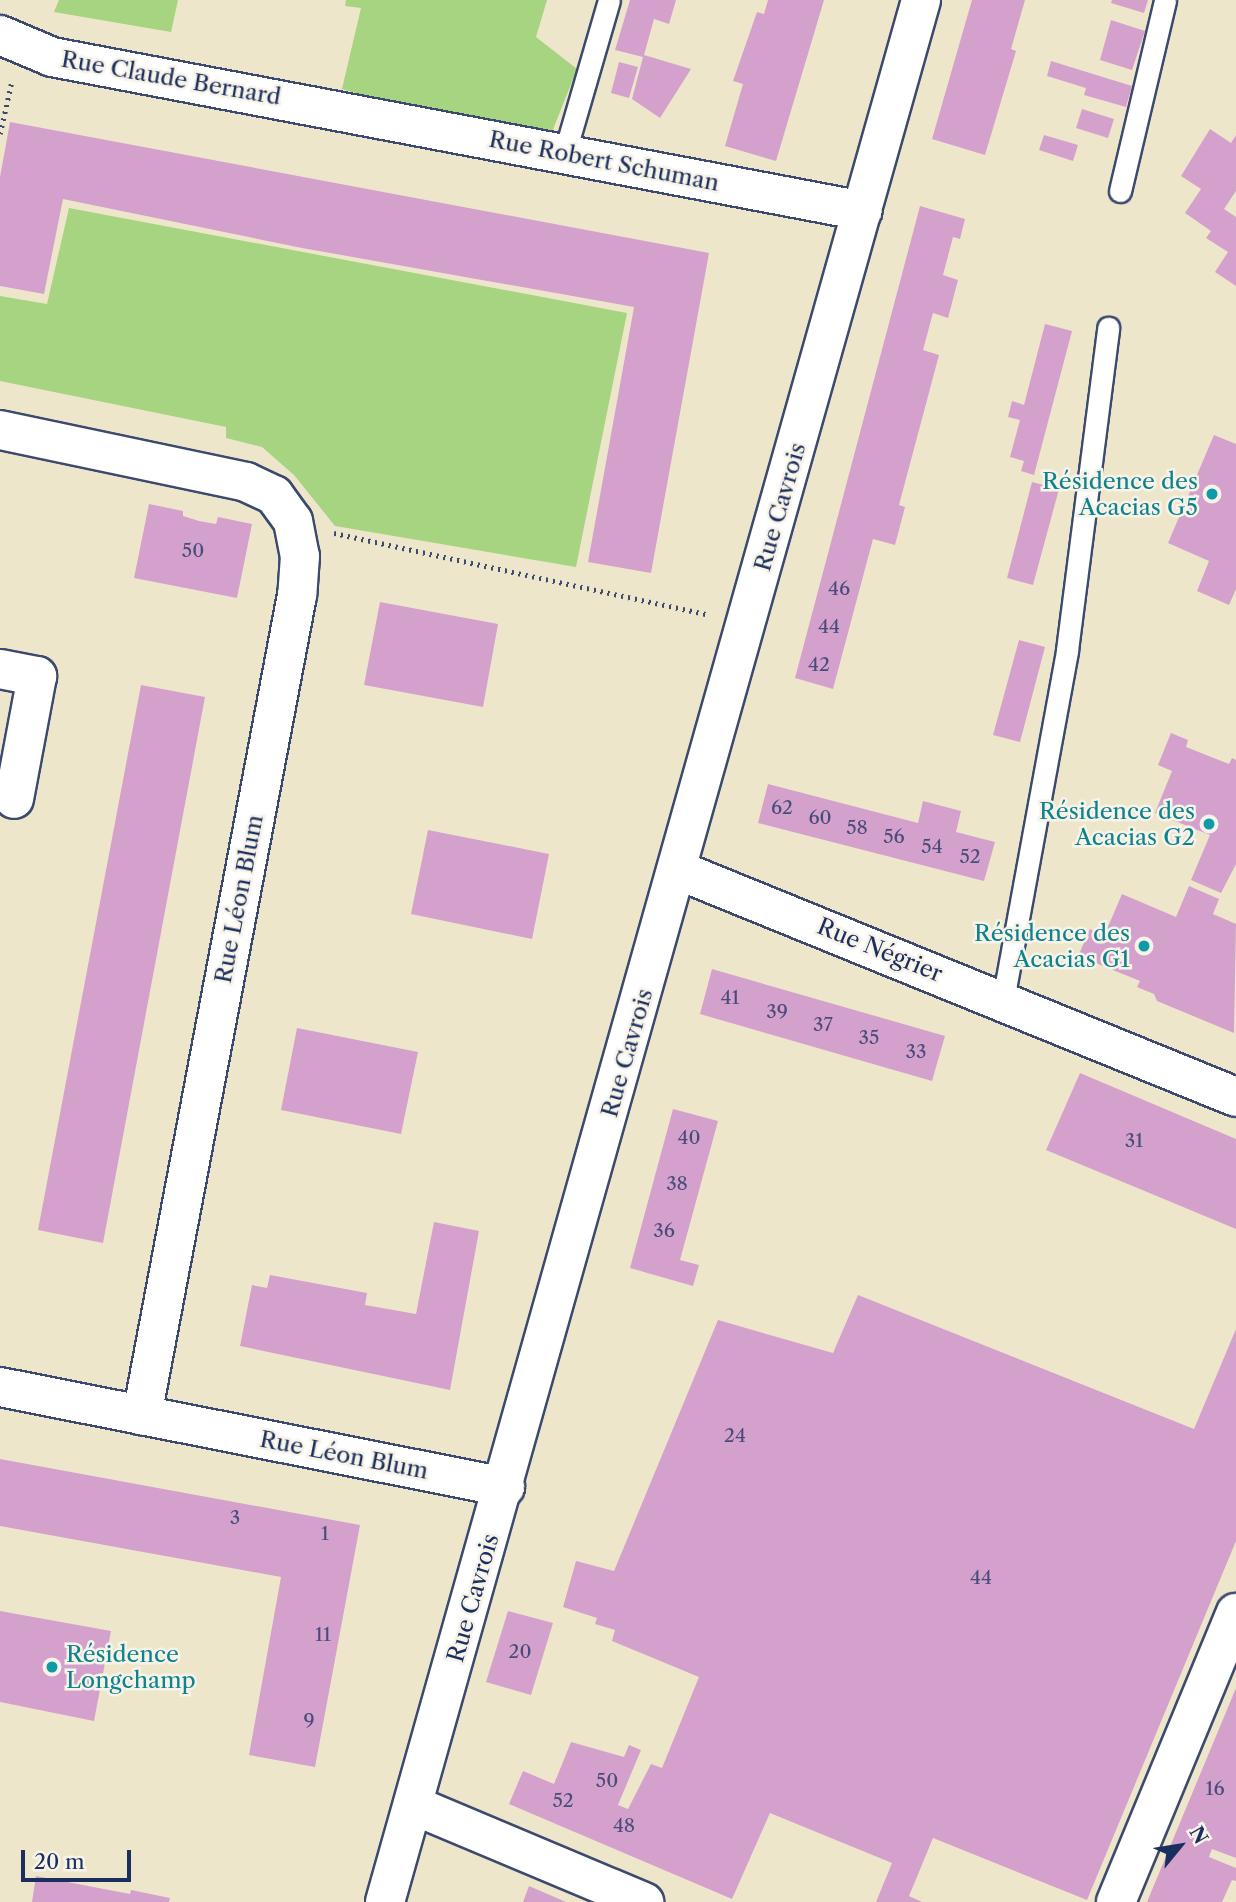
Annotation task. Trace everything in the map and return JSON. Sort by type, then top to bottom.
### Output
[{"type":"street","name":"Rue Cavrois","points":[[385,1902],[505,1487],[921,0]]},
{"type":"street","name":"Rue Claude Bernard","points":[[11,40],[52,57],[346,110]]},
{"type":"street","name":"Rue Robert Schuman","points":[[346,110],[564,155],[864,207]]},
{"type":"street","name":"Rue Léon Blum","points":[[0,430],[171,463],[246,482],[274,495],[293,521],[300,556],[297,596],[142,1415]]},
{"type":"street","points":[[0,669],[37,676],[14,799]]},
{"type":"street","name":"Rue Négrier","points":[[678,870],[1236,1097]]},
{"type":"street","name":"Rue Léon Blum","points":[[0,1387],[505,1487]]},
{"type":"street","points":[[1116,1902],[1236,1613]]},
{"type":"street","points":[[413,1805],[644,1902]]},
{"type":"lane","points":[[564,155],[608,0]]},
{"type":"lane","points":[[1120,191],[1164,0]]},
{"type":"lane","points":[[1003,1000],[1067,650],[1108,328]]},
{"type":"path","points":[[0,134],[11,40]]},
{"type":"path","points":[[296,536],[338,533],[747,623]]},
{"type":"green space","points":[[59,0],[178,0],[171,32],[54,12]]},
{"type":"green space","points":[[346,0],[547,0],[536,37],[577,69],[552,132],[418,111],[342,89],[361,8],[345,6]]},
{"type":"green space","points":[[69,208],[627,313],[576,567],[335,526],[294,475],[262,447],[226,438],[226,427],[0,381],[0,296],[47,304]]},
{"type":"building","points":[[630,0],[676,0],[669,24],[654,19],[644,55],[691,69],[660,118],[632,99],[643,57],[615,50]]},
{"type":"building","points":[[768,0],[824,0],[776,161],[725,146],[743,84],[733,81],[757,12],[764,14]]},
{"type":"building","points":[[972,0],[1025,0],[1011,49],[1016,51],[985,155],[932,139]]},
{"type":"building","points":[[1112,0],[1148,0],[1144,13],[1111,3]]},
{"type":"building","points":[[1111,20],[1145,31],[1132,70],[1100,60]]},
{"type":"building","points":[[1051,61],[1132,86],[1126,107],[1084,95],[1086,88],[1047,76]]},
{"type":"building","points":[[619,62],[638,67],[629,98],[611,93]]},
{"type":"building","points":[[1082,109],[1114,119],[1108,138],[1076,128]]},
{"type":"building","points":[[10,122],[709,253],[651,573],[588,562],[634,307],[302,248],[63,199],[44,294],[0,286],[0,177]]},
{"type":"building","points":[[1210,129],[1231,143],[1236,135],[1236,191],[1224,209],[1236,217],[1236,286],[1215,272],[1228,252],[1206,238],[1211,231],[1185,213],[1201,189],[1181,176]]},
{"type":"building","points":[[1044,135],[1078,145],[1073,161],[1039,150]]},
{"type":"building","points":[[920,206],[965,219],[960,239],[953,237],[943,275],[958,280],[948,318],[933,313],[923,350],[939,355],[899,505],[905,507],[895,545],[873,539],[833,689],[795,678]]},
{"type":"building","points":[[1045,324],[1072,331],[1034,475],[1021,471],[1024,461],[1010,457],[1020,420],[1008,417],[1012,401],[1024,405]]},
{"type":"building","name":"Résidence des Acacias G5","points":[[1214,435],[1236,444],[1236,589],[1229,605],[1197,591],[1209,561],[1168,543]]},
{"type":"building","points":[[1032,482],[1059,489],[1033,585],[1007,578]]},
{"type":"building","points":[[149,504],[183,511],[183,516],[199,521],[216,524],[218,517],[252,524],[237,598],[134,578]]},
{"type":"building","points":[[380,602],[498,624],[483,707],[364,685]]},
{"type":"building","points":[[1019,640],[1045,647],[1020,742],[993,735]]},
{"type":"building","points":[[141,685],[205,697],[103,1243],[38,1230]]},
{"type":"building","name":"Résidence des Acacias G2","points":[[1171,733],[1188,740],[1186,747],[1229,764],[1232,758],[1236,760],[1236,864],[1221,893],[1191,880],[1210,835],[1155,813],[1172,771],[1158,765]]},
{"type":"building","points":[[768,784],[918,823],[923,801],[961,811],[956,832],[995,842],[984,881],[758,823]]},
{"type":"building","points":[[428,830],[549,854],[532,939],[411,914]]},
{"type":"building","name":"Résidence des Acacias G1","points":[[1189,886],[1219,899],[1213,914],[1236,924],[1234,1033],[1157,1001],[1154,994],[1137,987],[1140,981],[1096,963],[1093,969],[1076,961],[1090,929],[1104,936],[1122,894],[1176,917]]},
{"type":"building","points":[[712,969],[945,1036],[932,1081],[700,1014]]},
{"type":"building","points":[[297,1028],[418,1052],[401,1134],[281,1110]]},
{"type":"building","points":[[1080,1073],[1236,1139],[1236,1229],[1046,1150]]},
{"type":"building","points":[[673,1109],[718,1121],[680,1260],[699,1265],[693,1286],[630,1268]]},
{"type":"building","points":[[434,1222],[479,1231],[450,1390],[240,1346],[252,1285],[267,1288],[270,1275],[367,1293],[365,1305],[416,1314]]},
{"type":"building","points":[[858,1295],[1194,1429],[1236,1329],[1236,1541],[1087,1900],[933,1838],[909,1896],[922,1902],[876,1902],[892,1863],[770,1813],[732,1899],[509,1804],[523,1771],[554,1784],[571,1742],[624,1757],[629,1745],[641,1750],[618,1805],[628,1809],[651,1764],[662,1768],[699,1677],[612,1641],[615,1630],[595,1624],[597,1618],[563,1607],[576,1561],[614,1571],[718,1320],[833,1353]]},
{"type":"building","points":[[0,1459],[360,1525],[315,1767],[249,1755],[281,1577],[0,1526]]},
{"type":"building","name":"Résidence Longchamp","points":[[0,1611],[111,1631],[94,1721],[0,1702]]},
{"type":"building","points":[[508,1611],[553,1623],[531,1695],[486,1682]]},
{"type":"building","points":[[1236,1688],[1236,1858],[1212,1849],[1209,1857],[1236,1868],[1236,1881],[1232,1880],[1222,1902],[1147,1902]]},
{"type":"building","points":[[36,1876],[130,1894],[131,1890],[170,1898],[169,1902],[32,1902]]},
{"type":"building","points":[[529,1886],[566,1902],[523,1902]]},
{"type":"place","name":"Résidence des Acacias G5","points":[[1212,494]]},
{"type":"place","name":"Résidence des Acacias G2","points":[[1209,824]]},
{"type":"place","name":"Résidence des Acacias G1","points":[[1144,946]]},
{"type":"place","name":"Résidence Longchamp","points":[[52,1667]]}]
